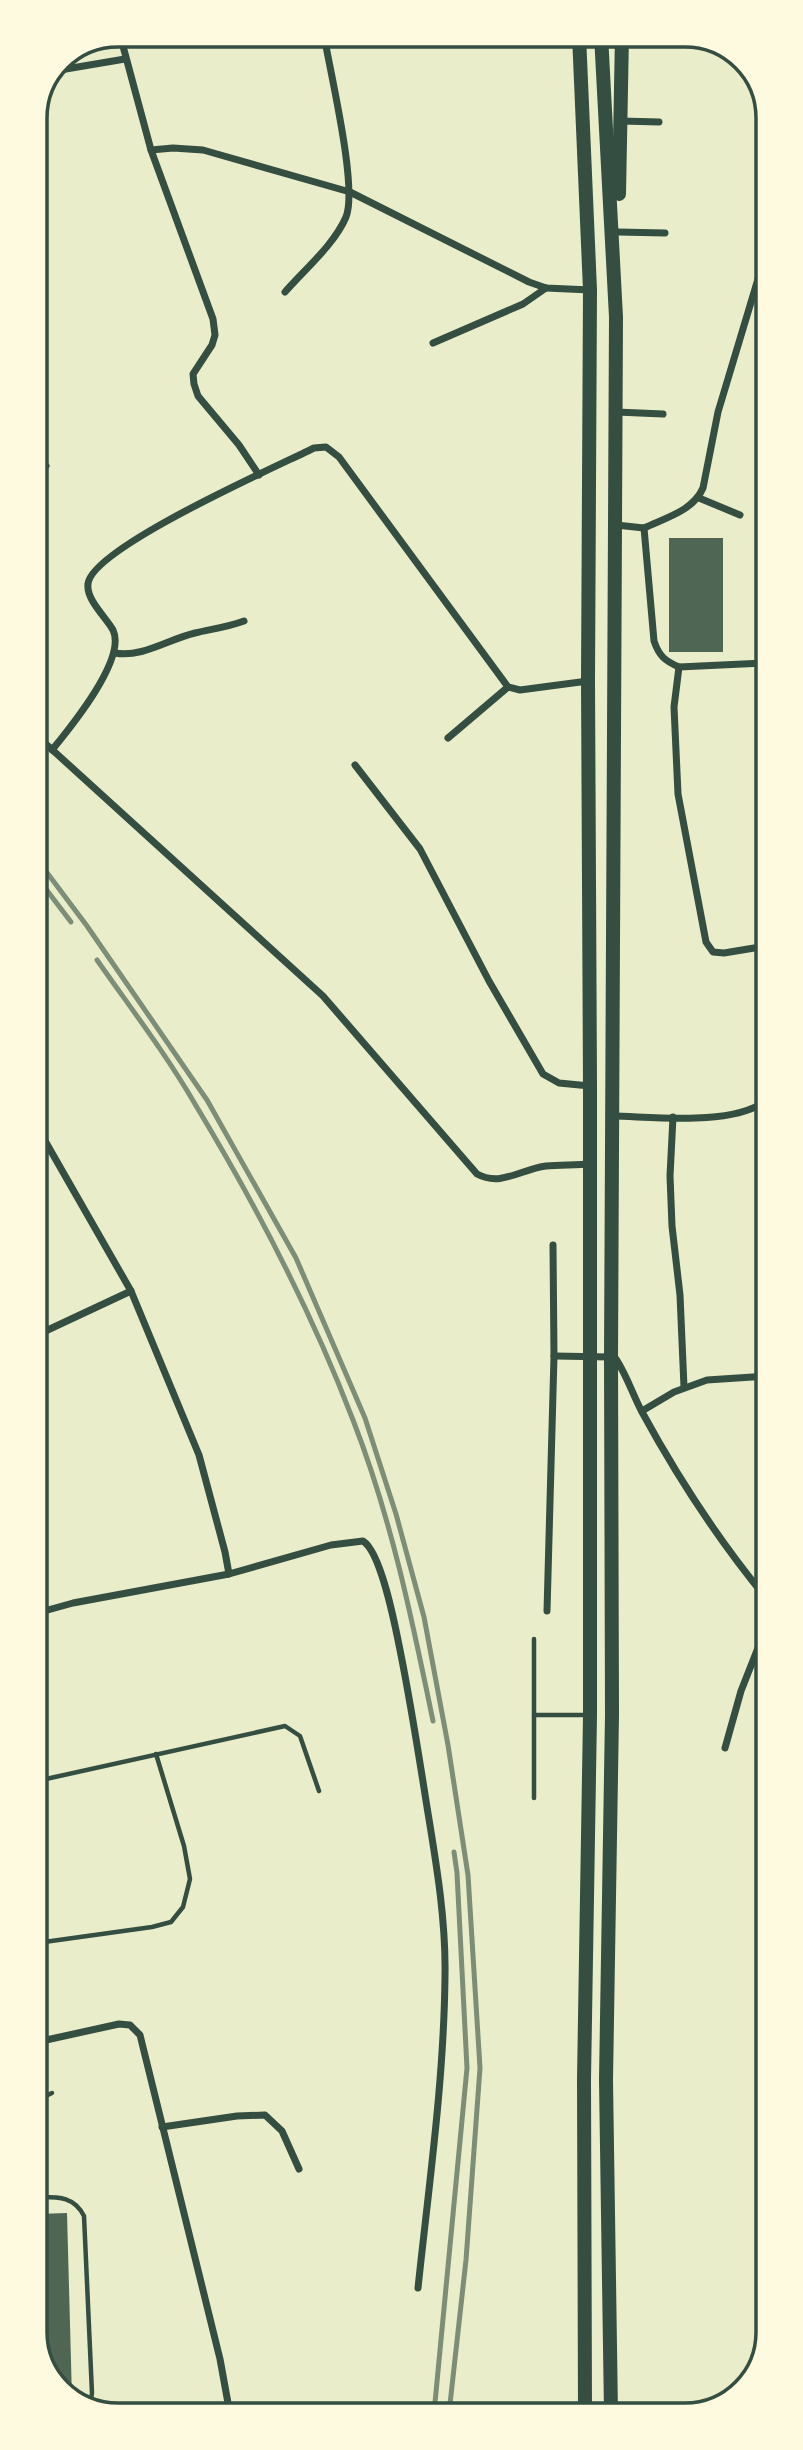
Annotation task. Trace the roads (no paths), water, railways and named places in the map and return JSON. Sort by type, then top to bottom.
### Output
[{"type":"highway","points":[[580,47],[590,290],[587,681],[590,1715],[584,2079],[585,2403]]},
{"type":"highway","points":[[602,47],[617,317]]},
{"type":"highway","points":[[611,2403],[606,2080],[612,1715],[616,412],[622,47]]},
{"type":"street","points":[[122,47],[151,150],[213,319],[215,335],[212,345],[193,374],[194,384],[198,396],[249,458],[259,475]]},
{"type":"street","points":[[285,292],[336,234],[349,206],[350,192],[326,47]]},
{"type":"street","points":[[67,69],[125,59]]},
{"type":"street","points":[[620,121],[659,122]]},
{"type":"street","points":[[151,150],[203,150],[350,192],[546,288],[590,290]]},
{"type":"street","points":[[618,232],[665,233]]},
{"type":"street","points":[[616,525],[644,528],[682,510],[699,498],[718,412],[756,286]]},
{"type":"street","points":[[433,343],[523,304],[546,288]]},
{"type":"street","points":[[616,412],[663,414]]},
{"type":"street","points":[[52,750],[92,698],[115,653],[117,644],[113,630],[90,596],[88,584],[91,575],[129,543],[167,520],[314,448],[326,447],[340,457],[508,687],[520,690],[587,681]]},
{"type":"street","points":[[699,498],[740,515]]},
{"type":"street","points":[[644,528],[654,641],[658,654],[666,662],[679,667],[756,663]]},
{"type":"street","points":[[115,653],[133,654],[195,633],[221,629],[244,621]]},
{"type":"street","points":[[679,667],[674,707],[678,794],[706,942],[713,952],[756,948]]},
{"type":"street","points":[[448,738],[508,687]]},
{"type":"street","points":[[47,745],[323,996],[478,1174],[488,1180],[503,1179],[545,1166],[590,1164]]},
{"type":"street","points":[[355,765],[420,849],[489,981],[543,1074],[559,1083],[590,1086]]},
{"type":"street","points":[[613,1116],[707,1117],[756,1108]]},
{"type":"street","points":[[673,1117],[670,1176],[672,1226],[680,1295],[684,1387]]},
{"type":"street","points":[[47,1146],[131,1291],[199,1455],[229,1574]]},
{"type":"street","points":[[547,1612],[554,1356],[553,1245]]},
{"type":"street","points":[[47,1330],[131,1291]]},
{"type":"street","points":[[554,1356],[611,1357],[620,1366],[642,1411],[695,1500],[735,1560],[756,1585]]},
{"type":"street","points":[[642,1411],[684,1387],[707,1380],[756,1377]]},
{"type":"street","points":[[47,1610],[229,1574],[331,1545],[363,1541],[370,1545],[393,1615],[410,1700],[438,1871],[445,1973],[443,2052],[418,2288]]},
{"type":"street","points":[[726,1748],[741,1691],[756,1653]]},
{"type":"street","points":[[47,2040],[119,2024],[130,2025],[140,2035],[220,2359],[228,2403]]},
{"type":"street","points":[[162,2127],[237,2116],[265,2115],[282,2131],[299,2169]]},
{"type":"lane","points":[[534,1639],[534,1798]]},
{"type":"lane","points":[[534,1715],[590,1715]]},
{"type":"lane","points":[[47,1779],[285,1726],[300,1736],[318,1791]]},
{"type":"lane","points":[[47,1942],[152,1927],[171,1922],[183,1907],[190,1879],[184,1846],[156,1754]]},
{"type":"lane","points":[[47,2095],[52,2093]]},
{"type":"lane","points":[[47,2197],[61,2197],[79,2206],[84,2217],[91,2397]]},
{"type":"railway","points":[[47,873],[207,1100],[296,1258],[365,1418],[396,1514],[424,1617],[448,1745],[468,1875],[480,2068],[466,2260],[450,2403]]},
{"type":"railway","points":[[47,890],[71,922]]},
{"type":"railway","points":[[97,960],[172,1067],[218,1142],[261,1219],[319,1338],[353,1420],[379,1494],[433,1721]]},
{"type":"railway","points":[[435,2403],[467,2068],[454,1852]]}]
